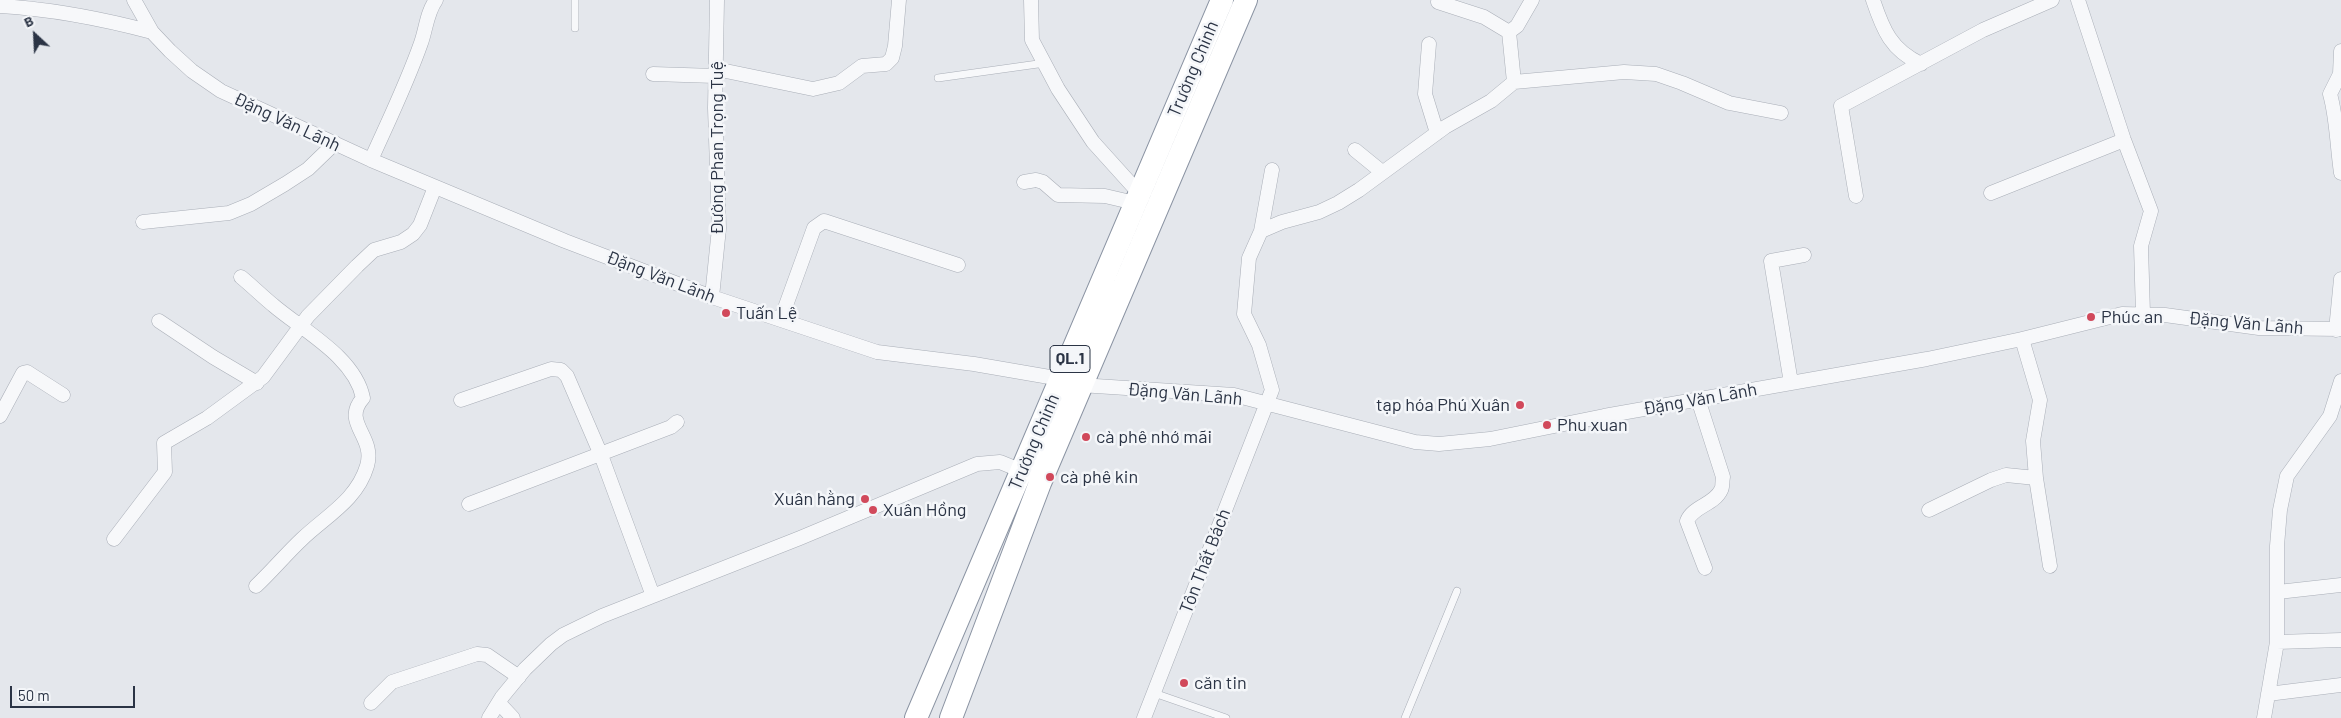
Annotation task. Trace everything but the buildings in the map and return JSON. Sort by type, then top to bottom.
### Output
[{"type":"highway","name":"Trường Chinh","points":[[1071,382],[1137,198],[1222,0]]},
{"type":"highway","name":"Trường Chinh","points":[[916,718],[1031,476],[1071,382],[1246,0]]},
{"type":"highway","name":"Trường Chinh","points":[[951,718],[1031,476]]},
{"type":"street","name":"Đặng Văn Lãnh","points":[[134,0],[152,32],[192,70],[222,91],[371,160],[435,187],[565,241],[712,297],[877,352],[974,364],[1071,382],[1234,395],[1415,442],[1439,444],[1490,439],[2022,339],[2122,314],[2165,315],[2259,328],[2338,329]]},
{"type":"street","points":[[371,160],[396,106],[421,43],[432,6],[436,0]]},
{"type":"street","name":"Đường Phan Trọng Tuệ","points":[[712,297],[719,228],[715,73],[717,0]]},
{"type":"street","points":[[653,74],[715,73],[812,89],[839,83],[862,66],[886,64],[892,58],[895,46],[899,0]]},
{"type":"street","points":[[1031,0],[1032,40],[1066,103],[1093,142],[1137,198]]},
{"type":"street","points":[[1509,32],[1517,26],[1532,0]]},
{"type":"street","points":[[1873,0],[1893,44],[1899,52],[1921,64]]},
{"type":"street","points":[[1856,196],[1841,106],[1983,30],[2052,0]]},
{"type":"street","points":[[2078,0],[2124,140],[2151,211],[2141,246],[2143,314]]},
{"type":"street","points":[[1438,2],[1484,17],[1509,32]]},
{"type":"street","points":[[0,6],[45,10],[119,23],[152,32]]},
{"type":"street","points":[[1509,32],[1514,82]]},
{"type":"street","points":[[1428,44],[1425,94],[1437,133]]},
{"type":"street","points":[[2341,51],[2340,74],[2330,94],[2334,109],[2336,145],[2341,173]]},
{"type":"street","points":[[1261,231],[1269,226],[1326,209],[1359,190],[1437,133],[1491,101],[1514,82],[1624,72],[1656,74],[1729,103],[1781,113]]},
{"type":"street","points":[[1991,193],[2124,140]]},
{"type":"street","points":[[143,222],[229,213],[285,184],[308,169],[335,143]]},
{"type":"street","points":[[1355,150],[1382,172]]},
{"type":"street","name":"Tôn Thất Bách","points":[[1144,718],[1272,390],[1258,345],[1244,314],[1250,258],[1261,231],[1272,170]]},
{"type":"street","points":[[1024,182],[1036,180],[1043,182],[1058,195],[1137,198]]},
{"type":"street","points":[[114,540],[165,472],[164,443],[207,418],[257,383],[300,326],[374,250],[401,242],[413,234],[420,225],[435,187]]},
{"type":"street","points":[[781,319],[814,228],[824,221],[958,265]]},
{"type":"street","points":[[1792,382],[1771,261],[1804,254]]},
{"type":"street","points":[[241,277],[340,360],[353,376],[363,398],[356,406],[354,414],[366,440],[368,465],[349,499],[302,539],[256,586]]},
{"type":"street","points":[[2338,329],[2341,279]]},
{"type":"street","points":[[159,321],[213,357],[257,383]]},
{"type":"street","points":[[2022,339],[2040,400],[2033,441],[2036,478],[2050,566]]},
{"type":"street","points":[[460,400],[551,369],[561,370],[567,376],[601,455],[653,596]]},
{"type":"street","points":[[0,416],[23,373],[27,372],[63,394]]},
{"type":"street","points":[[2264,718],[2277,642],[2280,510],[2287,476],[2330,416],[2341,381]]},
{"type":"street","points":[[1698,399],[1723,477],[1721,490],[1712,499],[1690,514],[1687,521],[1705,568]]},
{"type":"street","points":[[469,504],[601,455],[671,427],[677,422]]},
{"type":"street","points":[[489,718],[498,703],[519,677],[551,644],[563,635],[602,616],[800,538],[978,464],[1000,462],[1031,476]]},
{"type":"street","points":[[1929,510],[1991,480],[2006,475],[2036,478]]},
{"type":"street","points":[[2278,592],[2341,585]]},
{"type":"street","points":[[2277,642],[2341,640]]},
{"type":"street","points":[[371,703],[392,682],[478,654],[487,655],[519,677]]},
{"type":"street","points":[[2268,694],[2341,685]]},
{"type":"street","points":[[498,703],[513,718]]},
{"type":"lane","points":[[574,28],[575,0]]},
{"type":"lane","points":[[938,78],[1045,63]]},
{"type":"lane","points":[[1405,718],[1457,590]]},
{"type":"lane","points":[[1154,693],[1226,718]]},
{"type":"place","name":"Tuấn Lệ","points":[[726,313]]},
{"type":"place","name":"Phúc an","points":[[2091,317]]},
{"type":"place","name":"tạp hóa Phú Xuân","points":[[1520,405]]},
{"type":"place","name":"Phu xuan","points":[[1547,425]]},
{"type":"place","name":"cà phê nhớ mãi","points":[[1086,437]]},
{"type":"place","name":"cà phê kin","points":[[1050,477]]},
{"type":"place","name":"Xuân hằng","points":[[865,499]]},
{"type":"place","name":"Xuân Hồng","points":[[873,510]]},
{"type":"place","name":"căn tin","points":[[1184,683]]}]
